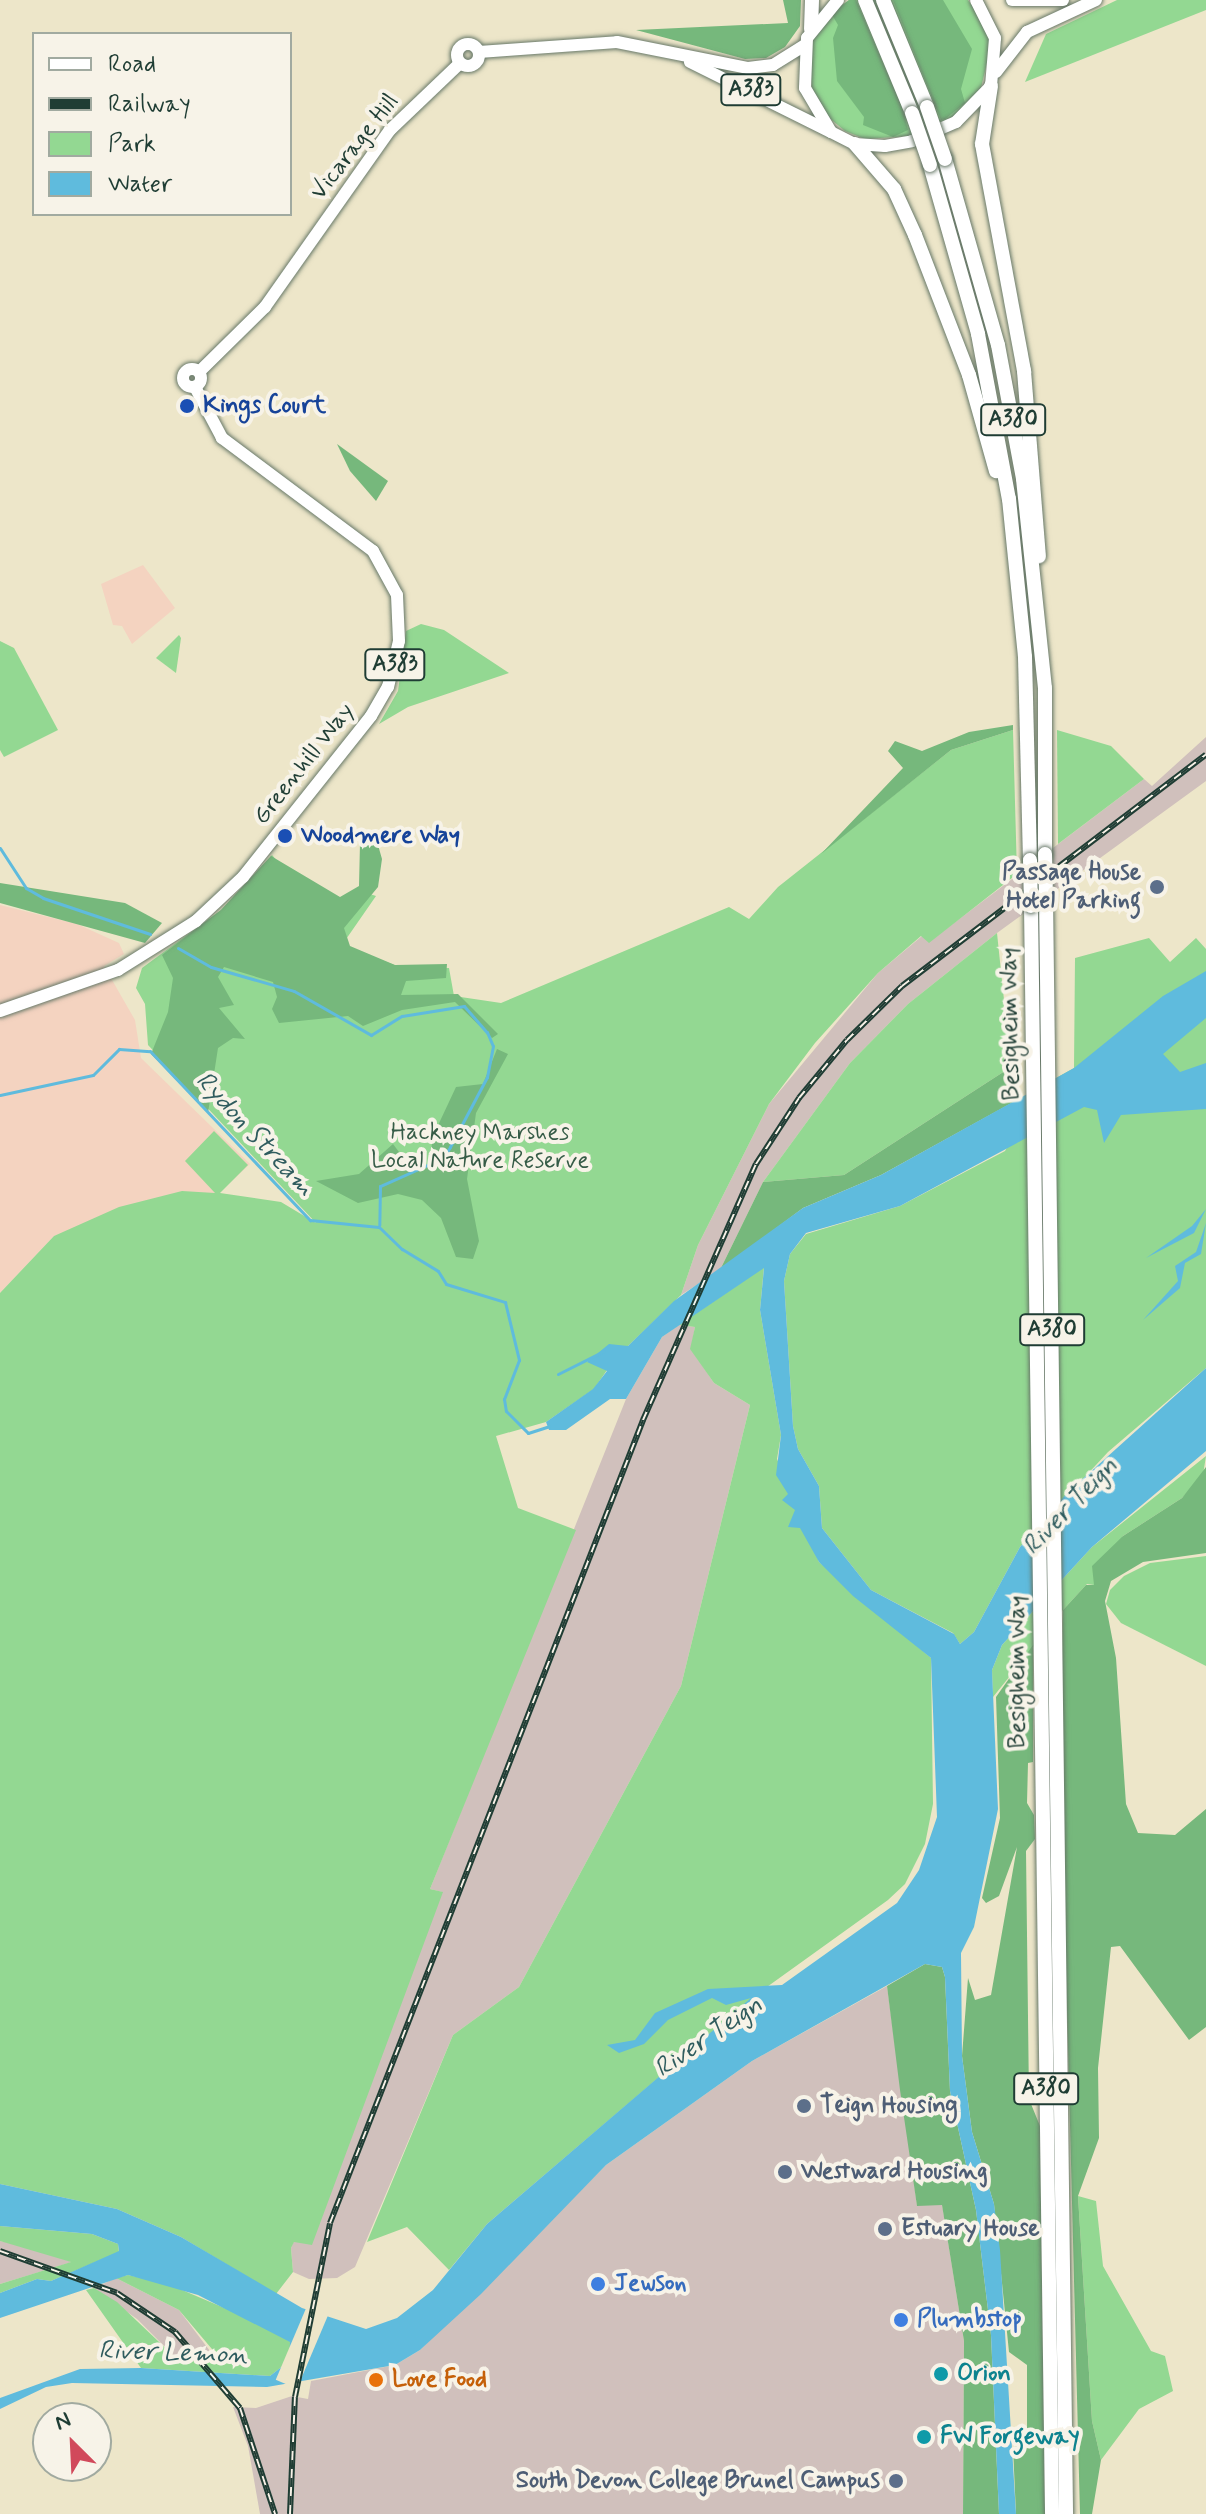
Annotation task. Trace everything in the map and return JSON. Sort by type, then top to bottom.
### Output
[{"type":"highway","points":[[811,29],[812,0]]},
{"type":"highway","name":"A380","points":[[865,0],[930,165],[991,388],[1016,553]]},
{"type":"highway","name":"A380","points":[[885,3],[945,159],[1010,400],[1037,591]]},
{"type":"highway","name":"A380","points":[[993,79],[982,144],[1030,421],[1040,542],[1037,591]]},
{"type":"highway","name":"A380","points":[[855,144],[894,189],[937,290],[984,423],[1016,553]]},
{"type":"highway","name":"Besigheim Way","points":[[1016,553],[1027,686],[1066,2514]]},
{"type":"highway","name":"Besigheim Way","points":[[1037,591],[1046,729],[1052,2514]]},
{"type":"main road","points":[[838,0],[811,29],[805,45],[805,88],[831,132],[855,144],[898,145],[933,133],[967,114],[1027,32],[1096,0]]},
{"type":"main road","points":[[976,0],[993,29],[993,79]]},
{"type":"main road","points":[[1012,0],[1063,0]]},
{"type":"main road","name":"Vicarage Hill","points":[[195,387],[186,385],[183,375],[190,369],[199,372],[265,307],[390,130],[460,63],[474,65],[479,52],[608,42],[670,51]]},
{"type":"main road","name":"A383","points":[[670,51],[748,68],[773,65],[805,45]]},
{"type":"main road","name":"A383","points":[[670,51],[831,132]]},
{"type":"main road","name":"Greenhill Way","points":[[0,1011],[118,970],[196,921],[243,877],[301,805],[371,716],[392,674],[399,641],[397,595],[373,551],[222,438],[195,387]]},
{"type":"shaded area","points":[[143,565],[175,608],[132,644],[122,626],[113,625],[101,584]]},
{"type":"shaded area","points":[[1206,737],[1206,781],[997,933],[908,1004],[850,1063],[763,1182],[720,1270],[681,1295],[698,1245],[769,1104],[878,973],[922,936],[929,942],[1144,779],[1152,786]]},
{"type":"shaded area","points":[[0,905],[77,924],[119,943],[124,954],[104,966],[135,1020],[141,1058],[250,1164],[219,1193],[54,1236],[0,1293]]},
{"type":"shaded area","points":[[679,1325],[695,1327],[691,1349],[714,1383],[750,1405],[681,1686],[519,1987],[453,2035],[355,2267],[337,2278],[309,2279],[293,2272],[291,2248],[442,1892],[430,1889],[626,1399],[662,1337]]},
{"type":"shaded area","points":[[887,1986],[917,2205],[942,2204],[964,2341],[963,2514],[260,2514],[248,2446],[233,2407],[256,2408],[292,2396],[308,2399],[311,2381],[395,2365],[420,2350],[606,2165],[752,2061]]},
{"type":"shaded area","points":[[0,2241],[21,2245],[72,2262],[0,2284]]},
{"type":"shaded area","points":[[116,2278],[179,2310],[216,2359],[178,2360],[137,2319],[94,2288]]},
{"type":"green space","points":[[783,0],[801,0],[800,26],[785,47],[766,58],[745,59],[636,30],[788,23]]},
{"type":"green space","points":[[849,0],[968,0],[986,24],[991,46],[980,92],[952,119],[911,136],[865,139],[845,131],[827,116],[813,94],[808,59],[814,36]]},
{"type":"green space","points":[[849,0],[856,0],[902,107],[908,130],[893,137],[863,125],[864,117],[837,81],[833,38],[838,25],[831,13]]},
{"type":"green space","points":[[893,0],[943,0],[972,49],[961,89],[965,103],[945,119],[941,120]]},
{"type":"green space","points":[[1117,0],[1206,0],[1206,10],[1025,82],[1046,34]]},
{"type":"green space","points":[[337,444],[388,481],[376,501],[350,471]]},
{"type":"green space","points":[[421,624],[444,630],[509,673],[408,707],[379,724],[398,691],[406,631]]},
{"type":"green space","points":[[179,635],[181,638],[176,673],[156,658]]},
{"type":"green space","points":[[0,641],[14,648],[58,730],[4,757],[0,750]]},
{"type":"green space","points":[[1013,725],[1013,730],[951,750],[821,854],[903,768],[888,751],[895,741],[922,751],[969,732]]},
{"type":"green space","name":"Hackney Marshes Local Nature Reserve","points":[[1013,730],[1017,874],[929,943],[921,936],[878,973],[815,1043],[769,1104],[698,1245],[681,1295],[628,1346],[587,1361],[607,1370],[594,1389],[546,1422],[496,1436],[518,1508],[576,1530],[430,1889],[443,1892],[312,2245],[294,2242],[291,2248],[293,2272],[276,2294],[181,2237],[117,2209],[0,2184],[0,1293],[54,1236],[119,1207],[182,1191],[215,1193],[185,1161],[214,1131],[248,1165],[220,1193],[281,1202],[316,1223],[148,1045],[145,1004],[136,988],[142,968],[221,910],[272,855],[301,888],[348,900],[367,893],[376,896],[342,945],[405,969],[449,968],[454,996],[501,1003],[729,907],[749,919],[778,887],[951,750]]},
{"type":"green space","points":[[1057,730],[1111,746],[1144,779],[1058,844]]},
{"type":"green space","points":[[376,838],[382,859],[378,887],[344,928],[350,946],[395,965],[447,964],[446,978],[406,981],[401,995],[458,994],[498,1034],[492,1038],[455,1002],[402,1010],[363,1026],[348,1016],[279,1023],[272,1009],[277,997],[273,982],[224,967],[218,977],[234,1005],[219,1008],[245,1039],[233,1038],[218,1048],[208,1113],[151,1054],[168,1012],[173,978],[162,955],[221,910],[271,856],[340,897],[359,886],[360,843]]},
{"type":"green space","points":[[0,883],[125,903],[162,923],[145,943],[0,903]]},
{"type":"green space","points":[[997,933],[1011,1067],[844,1175],[763,1182],[850,1063],[908,1004]]},
{"type":"green space","points":[[1149,938],[1170,962],[1196,938],[1206,949],[1206,1368],[1108,1452],[1020,1547],[974,1632],[960,1644],[953,1633],[871,1590],[822,1528],[819,1486],[798,1449],[793,1426],[784,1281],[790,1254],[806,1234],[900,1206],[1005,1151],[1040,1087],[1074,1068],[1075,958]]},
{"type":"green space","points":[[497,1049],[508,1054],[476,1113],[467,1179],[479,1241],[473,1259],[456,1257],[441,1218],[422,1200],[398,1194],[358,1203],[316,1181],[359,1174],[393,1144],[411,1168],[429,1166],[433,1136],[456,1087],[483,1084]]},
{"type":"green space","points":[[1011,1067],[1017,1100],[881,1175],[803,1208],[720,1270],[763,1182],[844,1175]]},
{"type":"green space","points":[[764,1267],[760,1310],[781,1435],[777,1459],[819,1562],[931,1658],[933,1804],[925,1844],[905,1884],[888,1900],[753,1997],[487,2224],[449,2270],[407,2227],[367,2242],[453,2035],[519,1987],[681,1686],[750,1405],[714,1383],[690,1349],[695,1327],[679,1325]]},
{"type":"green space","points":[[1206,1456],[1203,1475],[1182,1498],[1123,1536],[1094,1585],[1087,1584],[1063,1610],[993,1697],[992,1670],[1002,1645],[1092,1547]]},
{"type":"green space","points":[[1206,1467],[1206,1553],[1143,1562],[1111,1581],[1105,1601],[1116,1658],[1126,1804],[1138,1833],[1175,1835],[1206,1809],[1206,2027],[1189,2040],[1120,1946],[1111,1947],[1098,2068],[1099,2138],[1078,2196],[1092,2421],[1101,2460],[1092,2514],[1080,2514],[1060,1735],[1063,1610],[1086,1585],[1094,1585],[1092,1566],[1123,1536],[1182,1498]]},
{"type":"green space","points":[[1206,1556],[1206,1666],[1121,1623],[1106,1604],[1110,1590],[1124,1576],[1150,1563]]},
{"type":"green space","points":[[1033,1645],[1033,1762],[1028,1763],[1027,1803],[1034,1815],[1035,1839],[1026,1851],[1029,2099],[1040,2126],[1045,2514],[1016,2514],[1013,2448],[1027,2439],[1027,2365],[1009,2352],[994,2204],[972,2132],[962,2056],[968,1978],[975,2000],[991,1995],[1017,1847],[999,1896],[986,1903],[982,1898],[1000,1818],[996,1697]]},
{"type":"green space","points":[[925,1964],[942,1967],[945,1977],[950,2091],[976,2210],[991,2335],[999,2514],[963,2514],[964,2341],[942,2205],[917,2206],[900,2090],[887,1986]]},
{"type":"green space","points":[[1078,2196],[1096,2201],[1103,2266],[1151,2351],[1165,2356],[1173,2391],[1139,2409],[1101,2460],[1092,2421]]},
{"type":"green space","points":[[0,2226],[92,2234],[118,2244],[119,2252],[51,2281],[37,2279],[0,2293],[0,2284],[71,2262],[0,2241]]},
{"type":"green space","points":[[128,2275],[168,2284],[255,2321],[291,2342],[289,2361],[270,2376],[141,2368],[86,2290],[94,2288],[117,2302],[178,2360],[216,2359],[217,2355],[179,2310],[116,2278]]},
{"type":"water","name":"River Teign","points":[[1206,971],[1206,1018],[1163,1054],[1180,1072],[1206,1063],[1206,1109],[1121,1115],[1104,1143],[1097,1110],[1084,1107],[900,1206],[806,1233],[790,1254],[784,1281],[793,1426],[798,1449],[819,1486],[822,1528],[871,1590],[954,1634],[960,1644],[974,1632],[1020,1547],[1067,1493],[1206,1368],[1206,1451],[1092,1547],[1002,1645],[992,1670],[998,1809],[974,1927],[961,1953],[962,2056],[972,2132],[994,2204],[1000,2250],[1016,2514],[999,2514],[991,2335],[976,2210],[950,2091],[945,1977],[942,1967],[925,1964],[752,2061],[606,2165],[481,2294],[420,2350],[395,2365],[267,2387],[72,2383],[46,2387],[0,2409],[0,2398],[80,2369],[141,2368],[270,2376],[289,2361],[290,2342],[198,2295],[128,2275],[0,2318],[0,2293],[37,2279],[51,2281],[119,2251],[118,2244],[92,2234],[0,2226],[0,2184],[117,2209],[181,2237],[302,2308],[366,2329],[397,2318],[433,2290],[487,2224],[751,1998],[726,2005],[712,1998],[668,2020],[644,2044],[619,2053],[607,2045],[635,2040],[655,2013],[708,1989],[782,1985],[897,1903],[919,1870],[937,1817],[931,1658],[853,1596],[819,1562],[800,1528],[788,1527],[795,1510],[782,1500],[788,1494],[776,1475],[781,1435],[760,1310],[764,1268],[662,1337],[626,1399],[610,1399],[566,1430],[549,1430],[546,1422],[593,1389],[607,1371],[587,1362],[609,1344],[628,1346],[674,1301],[803,1208],[881,1175],[1074,1068],[1163,996]]},
{"type":"water","points":[[1206,1209],[1194,1233],[1146,1258],[1192,1226]]},
{"type":"water","points":[[1206,1223],[1201,1254],[1185,1263],[1180,1288],[1143,1320],[1178,1281],[1175,1266],[1196,1252]]},
{"type":"pier","points":[[307,2306],[328,2315],[297,2389],[276,2380]]},
{"type":"waterway","points":[[0,848],[26,888],[43,898],[150,934]]},
{"type":"waterway","points":[[178,948],[211,967],[294,991],[371,1035],[402,1016],[464,1006],[487,1032],[493,1046],[487,1077],[450,1147],[443,1158],[380,1186],[379,1225]]},
{"type":"waterway","name":"Rydon Stream","points":[[0,1095],[93,1075],[119,1049],[150,1051],[310,1220],[379,1227],[402,1249],[438,1271],[446,1284],[505,1302],[519,1360],[504,1399],[506,1411],[528,1433],[549,1426]]},
{"type":"waterway","points":[[558,1374],[604,1351]]},
{"type":"railway","points":[[290,2514],[295,2397],[330,2223],[643,1420],[756,1164],[799,1098],[847,1040],[902,986],[1206,754]]},
{"type":"railway","points":[[0,2251],[117,2293],[175,2332],[240,2408],[275,2514]]},
{"type":"place","name":"Kings Court","points":[[187,406]]},
{"type":"place","name":"Woodmere Way","points":[[285,836]]},
{"type":"place","name":"Passage House Hotel Parking","points":[[1157,887]]},
{"type":"place","name":"Teign Housing","points":[[804,2106]]},
{"type":"place","name":"Westward Housing","points":[[785,2172]]},
{"type":"place","name":"Estuary House","points":[[885,2229]]},
{"type":"place","name":"Jewson","points":[[598,2284]]},
{"type":"place","name":"Plumbstop","points":[[901,2320]]},
{"type":"place","name":"Orion","points":[[941,2374]]},
{"type":"place","name":"Love Food","points":[[376,2380]]},
{"type":"place","name":"FW Forgeway","points":[[924,2437]]},
{"type":"place","name":"South Devon College Brunel Campus","points":[[896,2481]]},
{"type":"water label","name":"River Lemon","points":[[173,2354]]}]
